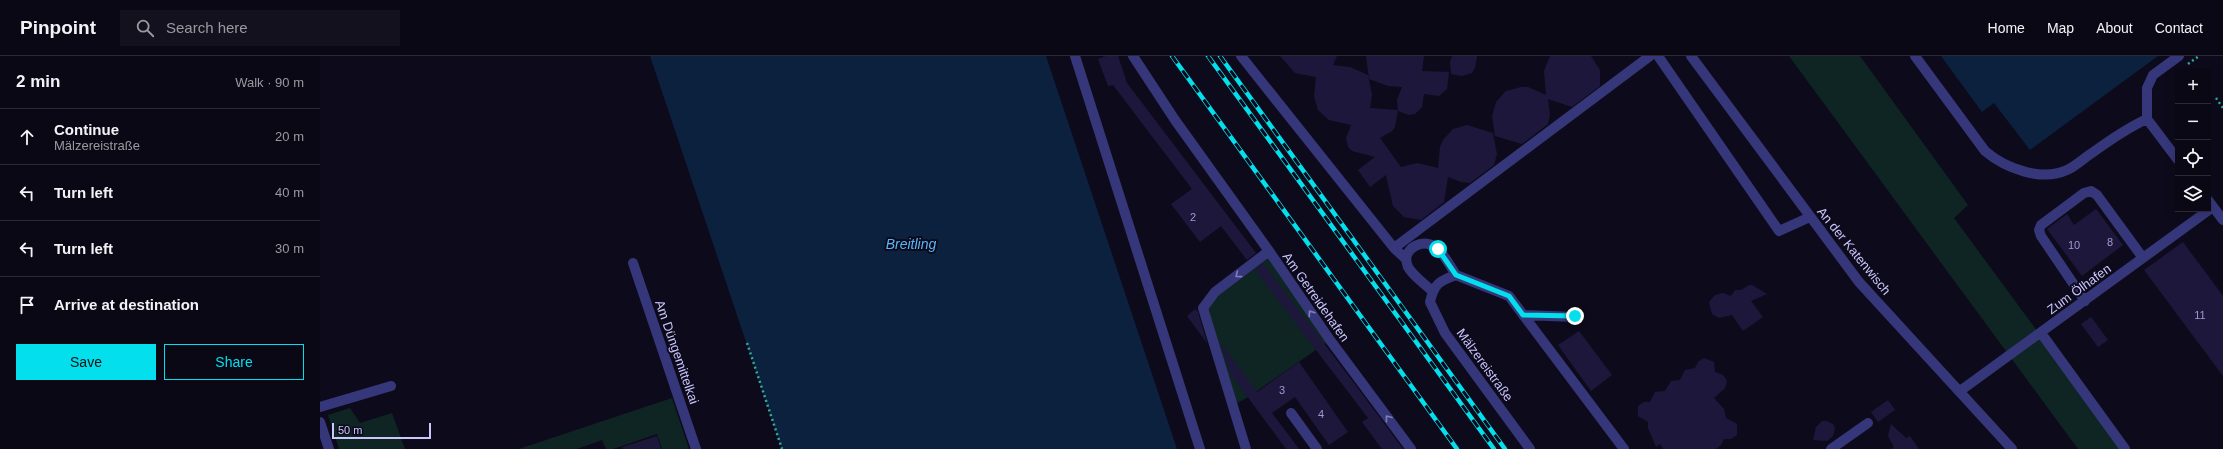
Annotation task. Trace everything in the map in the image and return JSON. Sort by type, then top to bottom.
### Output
[{"type":"street","points":[[1075,56],[1200,449]]},
{"type":"street","points":[[1133,56],[1175,120],[1269,251]]},
{"type":"street","points":[[1241,56],[1394,248],[1406,259],[1409,268],[1432,291],[1440,281],[1456,275]]},
{"type":"street","points":[[1394,248],[1650,56]]},
{"type":"street","points":[[1658,56],[1779,231],[1810,217]]},
{"type":"street","name":"An der Katenwisch","points":[[1691,56],[1859,282],[2012,449]]},
{"type":"street","points":[[1915,56],[1985,151],[1996,161],[2011,167],[2030,172],[2049,174],[2068,170],[2126,129],[2147,120]]},
{"type":"street","points":[[2175,156],[2147,120],[2147,88],[2153,75],[2179,56]]},
{"type":"street","points":[[2085,301],[2040,236],[2039,230],[2041,225],[2084,193],[2091,191],[2097,195],[2143,258]]},
{"type":"street","name":"Zum Ölhafen","points":[[2211,204],[2223,220]]},
{"type":"street","name":"Zum Ölhafen","points":[[1960,391],[2143,258],[2201,212]]},
{"type":"street","points":[[1406,259],[1409,250],[1419,244],[1429,243],[1438,249],[1456,275],[1509,296],[1624,449]]},
{"type":"street","name":"Am Getreidehafen","points":[[1246,449],[1203,308],[1215,292],[1269,251],[1330,340],[1411,449]]},
{"type":"street","name":"Am Düngemittelkai","points":[[633,263],[696,449]]},
{"type":"street","name":"Mälzereistraße","points":[[1432,291],[1430,302],[1445,333],[1530,449]]},
{"type":"street","points":[[1523,315],[1575,316]]},
{"type":"street","points":[[2041,333],[2125,449]]},
{"type":"street","points":[[320,407],[391,386]]},
{"type":"street","points":[[1291,413],[1317,449]]},
{"type":"street","points":[[320,422],[329,449]]},
{"type":"street","points":[[1832,449],[1868,423]]},
{"type":"path","points":[[2216,98],[2223,108]]},
{"type":"path","points":[[747,343],[782,449]]},
{"type":"green space","points":[[1789,56],[1860,56],[1968,205],[1954,218],[2124,449],[2078,449]]},
{"type":"green space","points":[[1269,251],[1330,340],[1250,396],[1232,406],[1203,308]]},
{"type":"green space","points":[[672,398],[689,449],[662,449],[657,434],[613,449],[606,449],[602,440],[577,449],[519,449]]},
{"type":"green space","points":[[350,408],[360,423],[392,413],[405,449],[339,449],[328,415]]},
{"type":"water","name":"Breitling","points":[[650,56],[1046,56],[1177,449],[782,449]]},
{"type":"water","points":[[1941,56],[2158,56],[2030,150],[1994,103],[1982,112]]},
{"type":"building","points":[[1106,56],[1118,56],[1127,83],[1256,253],[1247,260],[1221,226],[1200,242],[1171,204],[1192,189],[1113,85],[1108,86],[1098,59]]},
{"type":"building","points":[[1280,56],[1337,56],[1333,65],[1350,67],[1368,75],[1372,95],[1370,108],[1398,110],[1395,127],[1392,131],[1380,138],[1401,167],[1417,163],[1438,168],[1440,147],[1443,140],[1453,129],[1467,125],[1493,133],[1497,154],[1494,165],[1470,183],[1461,182],[1448,177],[1444,202],[1421,220],[1404,217],[1393,206],[1386,175],[1370,187],[1358,170],[1375,157],[1352,151],[1348,147],[1346,138],[1351,125],[1329,120],[1318,110],[1314,96],[1316,77],[1295,73]]},
{"type":"building","points":[[1366,56],[1424,56],[1422,71],[1449,72],[1447,89],[1439,96],[1424,94],[1422,107],[1415,114],[1409,115],[1398,111],[1397,100],[1402,87],[1388,86],[1369,79]]},
{"type":"building","points":[[1452,56],[1477,56],[1475,68],[1472,73],[1462,76],[1451,74],[1450,62]]},
{"type":"building","points":[[1550,56],[1591,56],[1600,70],[1600,86],[1572,107],[1548,99],[1550,115],[1548,124],[1522,144],[1495,136],[1492,116],[1496,102],[1506,91],[1521,87],[1528,87],[1546,95],[1544,71]]},
{"type":"building","points":[[2096,209],[2123,245],[2082,276],[2047,229],[2067,214],[2074,225]]},
{"type":"building","points":[[2183,242],[2223,296],[2223,376],[2144,270]]},
{"type":"building","points":[[1263,263],[1403,449],[1382,449],[1362,422],[1368,418],[1255,270]]},
{"type":"building","points":[[1749,285],[1752,285],[1767,294],[1751,301],[1763,317],[1743,331],[1732,315],[1719,318],[1712,314],[1709,302],[1715,295],[1723,293],[1731,296],[1735,290],[1741,290]]},
{"type":"building","points":[[1195,309],[1198,312],[1207,343],[1187,316]]},
{"type":"building","points":[[2091,317],[2108,340],[2098,347],[2081,324]]},
{"type":"building","points":[[1579,331],[1612,375],[1591,391],[1558,345]]},
{"type":"building","points":[[1221,343],[1257,392],[1299,362],[1348,432],[1329,445],[1295,397],[1272,413],[1299,449],[1286,449],[1230,373]]},
{"type":"building","points":[[1704,358],[1714,362],[1715,372],[1723,375],[1727,381],[1725,388],[1714,398],[1724,409],[1726,418],[1737,424],[1737,435],[1731,439],[1724,439],[1721,445],[1716,449],[1663,449],[1660,444],[1656,447],[1648,428],[1648,422],[1638,416],[1638,406],[1644,402],[1650,402],[1655,392],[1665,391],[1671,381],[1680,380],[1685,370],[1695,368],[1698,362]]},
{"type":"building","points":[[1888,400],[1895,410],[1878,422],[1871,412]]},
{"type":"building","points":[[1822,421],[1833,424],[1835,428],[1833,436],[1827,441],[1813,440],[1816,427]]},
{"type":"building","points":[[1891,424],[1906,438],[1910,436],[1919,449],[1891,449],[1894,447],[1888,436]]},
{"type":"building","points":[[657,436],[661,449],[623,449],[622,447]]},
{"type":"railway","points":[[1172,56],[1457,449]]},
{"type":"railway","points":[[1208,56],[1494,449]]},
{"type":"railway","points":[[1220,56],[1505,449]]},
{"type":"route","points":[[1438,249],[1456,275],[1485,285],[1509,296],[1523,315],[1575,316]]}]
